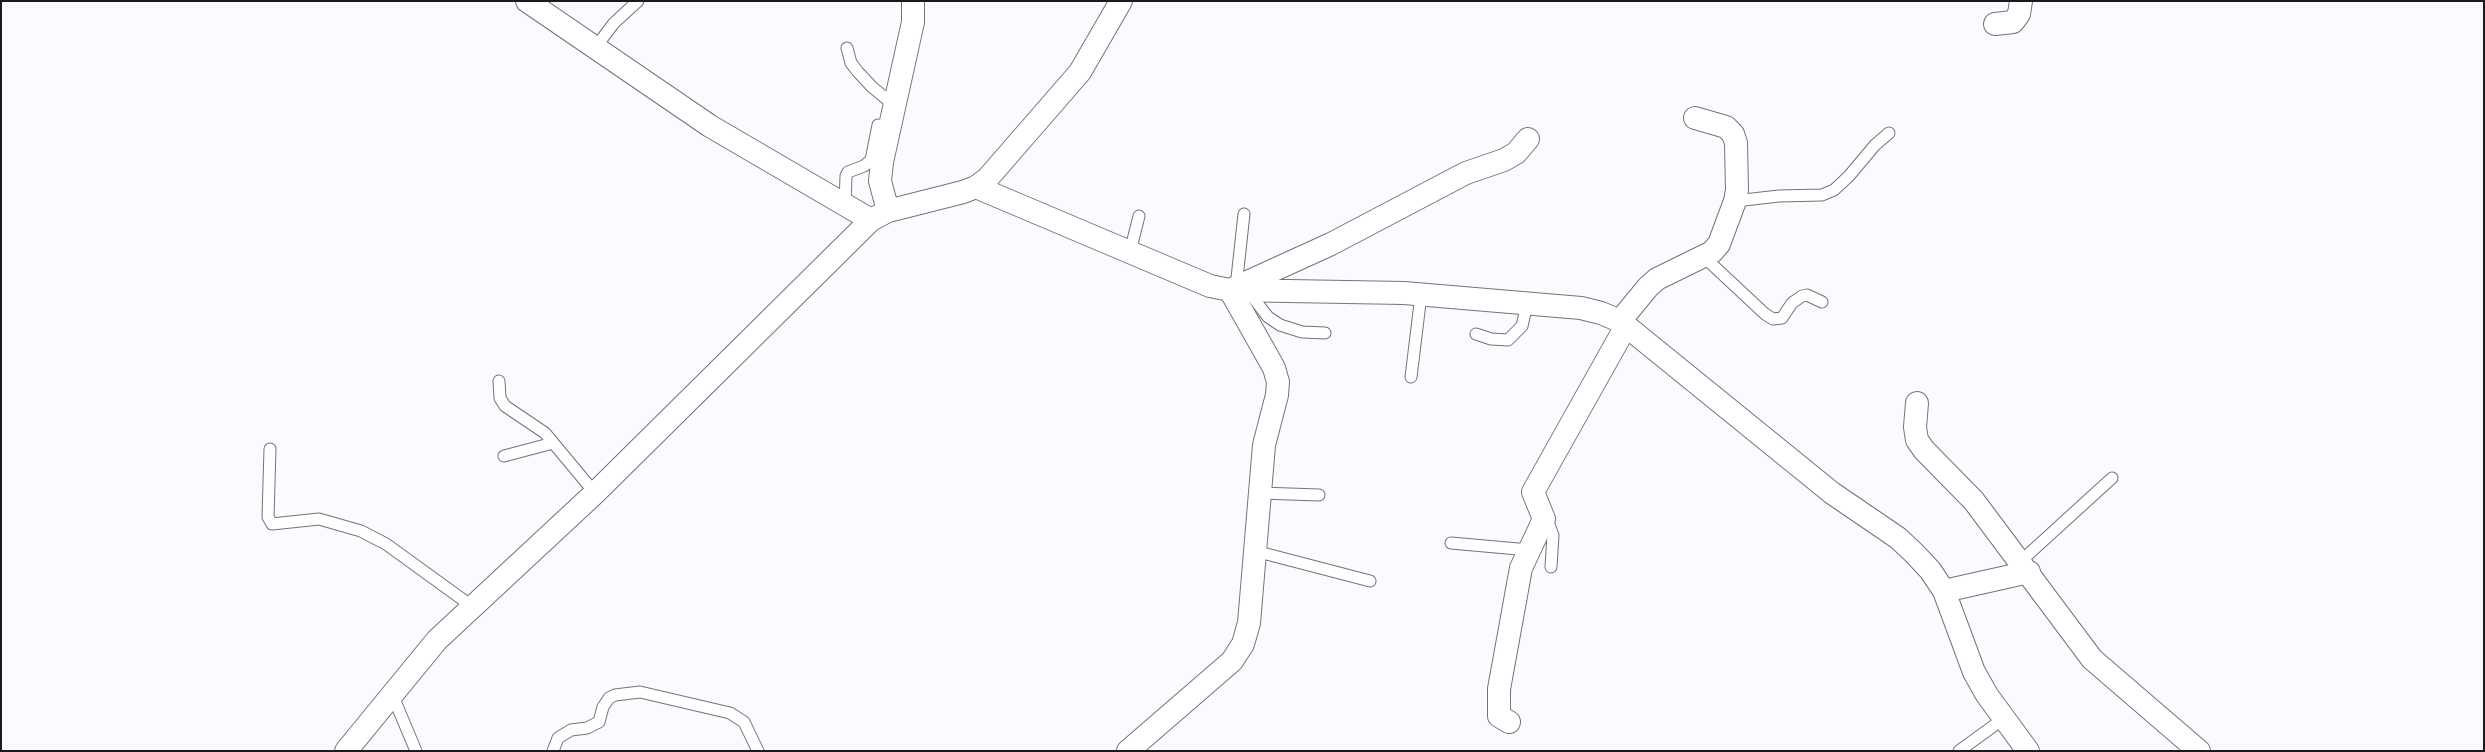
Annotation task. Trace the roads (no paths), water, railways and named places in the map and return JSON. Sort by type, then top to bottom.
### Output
[{"type":"street","points":[[526,1],[710,126],[845,205],[879,215]]},
{"type":"street","points":[[879,215],[880,181],[914,22],[913,1]]},
{"type":"street","points":[[346,751],[421,657],[595,494],[879,215],[976,187],[987,179],[1080,72],[1121,1]]},
{"type":"street","points":[[1995,24],[2013,22],[2019,14],[2021,1]]},
{"type":"street","points":[[1509,722],[1499,716],[1499,689],[1521,568],[1543,524],[1542,513],[1534,498],[1535,486],[1623,324],[1648,287],[1657,279],[1712,252],[1719,244],[1735,201],[1737,190],[1736,143],[1733,134],[1726,127],[1695,118]]},
{"type":"street","points":[[1238,289],[1331,244],[1466,173],[1504,160],[1516,153],[1528,139]]},
{"type":"street","points":[[976,187],[1210,286],[1238,289],[1421,295],[1582,308],[1601,313],[1623,324],[1832,493],[1898,538],[1930,570],[1944,591],[1974,672],[2003,719],[2028,751]]},
{"type":"street","points":[[1128,751],[1232,660],[1243,644],[1249,623],[1264,445],[1277,395],[1278,382],[1274,368],[1238,289]]},
{"type":"street","points":[[1917,403],[1915,427],[1917,440],[1924,450],[1974,501],[2025,567],[2092,659],[2199,751]]},
{"type":"street","points":[[1944,591],[2025,567]]},
{"type":"lane","points":[[595,48],[614,23],[638,1]]},
{"type":"lane","points":[[847,48],[851,63],[858,72],[872,87],[895,106]]},
{"type":"lane","points":[[845,205],[846,176],[848,172],[864,166],[871,160],[878,124]]},
{"type":"lane","points":[[1735,201],[1779,196],[1822,195],[1834,190],[1850,176],[1875,145],[1889,133]]},
{"type":"lane","points":[[1244,214],[1238,289],[1268,317],[1280,325],[1302,332],[1325,333]]},
{"type":"lane","points":[[1130,252],[1139,216]]},
{"type":"lane","points":[[1704,257],[1765,314],[1773,319],[1782,318],[1792,303],[1802,296],[1807,295],[1822,302]]},
{"type":"lane","points":[[1411,377],[1421,295]]},
{"type":"lane","points":[[1476,334],[1491,339],[1508,340],[1522,326],[1527,304]]},
{"type":"lane","points":[[499,381],[500,398],[505,406],[537,426],[595,494]]},
{"type":"lane","points":[[504,456],[553,443]]},
{"type":"lane","points":[[270,449],[268,517],[272,524],[319,519],[361,531],[386,544],[473,607]]},
{"type":"lane","points":[[2025,567],[2112,478]]},
{"type":"lane","points":[[1260,493],[1318,495]]},
{"type":"lane","points":[[1542,513],[1547,519],[1553,536],[1551,567]]},
{"type":"lane","points":[[1452,543],[1529,550]]},
{"type":"lane","points":[[1255,551],[1370,581]]},
{"type":"lane","points":[[553,751],[558,738],[571,730],[587,728],[599,722],[603,707],[609,698],[615,695],[640,692],[730,713],[744,722],[758,751]]},
{"type":"lane","points":[[392,694],[416,751]]},
{"type":"lane","points":[[1959,751],[2003,719]]}]
